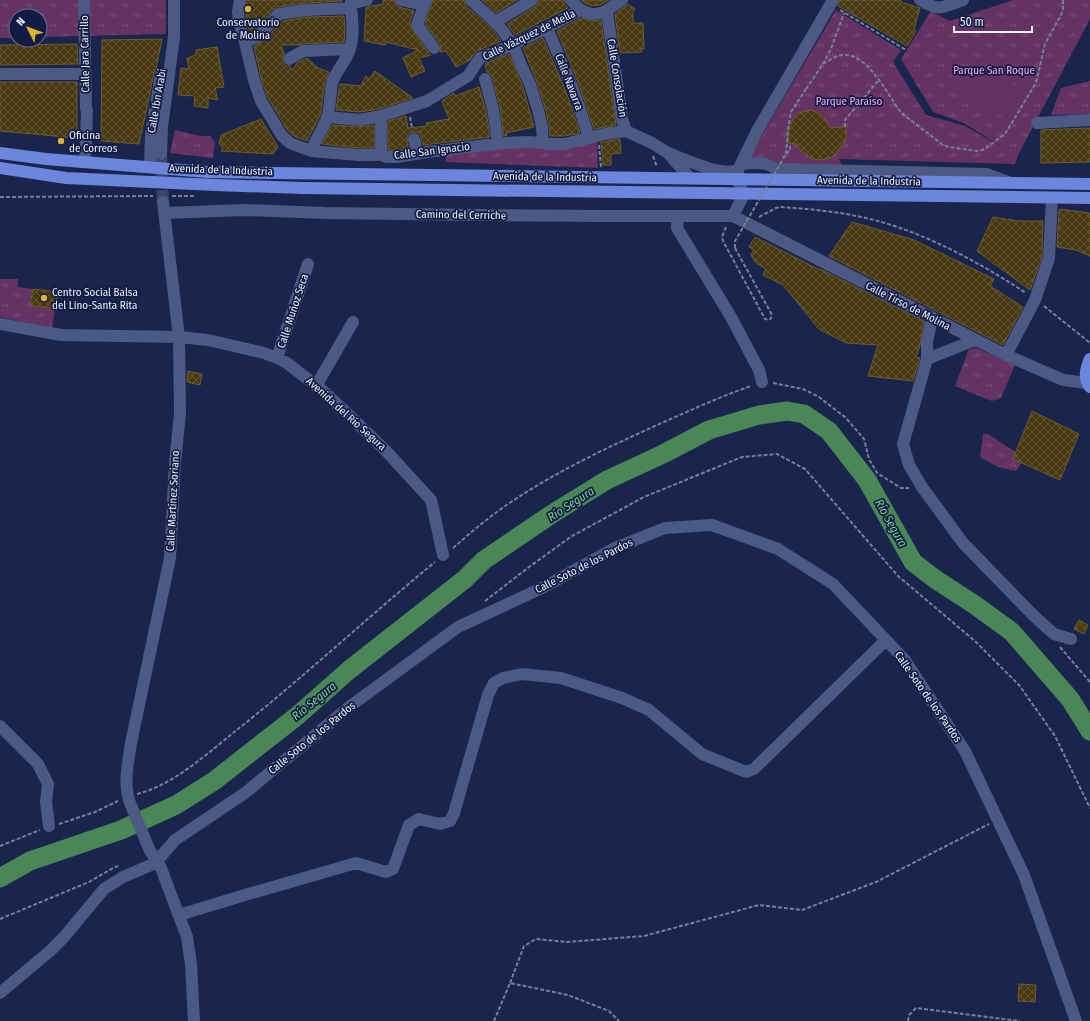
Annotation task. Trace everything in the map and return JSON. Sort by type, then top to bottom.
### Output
[{"type":"main road","name":"Avenida de la Industria","points":[[0,153],[46,159],[215,172],[690,178],[739,171],[784,180],[1090,184]]},
{"type":"main road","name":"Avenida de la Industria","points":[[0,168],[66,178],[303,188],[1090,198]]},
{"type":"main road","points":[[1089,385],[1086,377],[1086,371],[1090,359]]},
{"type":"street","name":"Calle Jara Carrillo","points":[[84,0],[86,110],[85,162]]},
{"type":"street","name":"Calle Ibn Arabi","points":[[161,154],[162,127],[174,37],[174,0]]},
{"type":"street","name":"Calle San Ignacio","points":[[240,0],[238,12],[239,23],[246,42],[254,80],[261,101],[282,136],[290,143],[311,151],[397,157],[417,153],[498,143],[543,142],[548,144],[564,144],[593,141],[604,134],[626,131]]},
{"type":"street","points":[[246,42],[257,37],[279,14],[306,5],[351,4],[367,0]]},
{"type":"street","points":[[402,0],[425,2],[417,25],[434,48]]},
{"type":"street","points":[[473,0],[503,30],[512,45],[530,84],[540,122],[543,142]]},
{"type":"street","points":[[496,22],[532,0]]},
{"type":"street","points":[[571,0],[580,10],[588,14],[607,11],[622,0]]},
{"type":"street","points":[[920,0],[930,6],[940,8],[964,0]]},
{"type":"street","points":[[733,213],[744,194],[739,171],[757,131],[832,2]]},
{"type":"street","points":[[311,151],[327,117],[332,84],[335,76],[350,49],[352,40],[351,4]]},
{"type":"street","name":"Calle Vázquez de Mella","points":[[327,117],[360,120],[381,116],[427,101],[468,76],[480,58],[512,45],[580,10]]},
{"type":"street","name":"Calle Consolación","points":[[607,11],[622,119],[626,131],[652,143],[668,153],[690,178]]},
{"type":"street","name":"Calle Navarra","points":[[547,28],[593,141]]},
{"type":"street","name":"Calle Ibn Arabi","points":[[150,167],[151,134],[157,94],[166,57],[174,37]]},
{"type":"street","points":[[289,59],[304,51],[350,49]]},
{"type":"street","points":[[0,74],[85,74]]},
{"type":"street","points":[[485,79],[493,109],[498,143]]},
{"type":"street","points":[[381,116],[381,155]]},
{"type":"street","points":[[1037,123],[1090,120]]},
{"type":"street","points":[[414,139],[417,153]]},
{"type":"street","points":[[668,153],[708,168],[728,172],[739,171],[763,163],[771,165],[776,169],[784,180]]},
{"type":"street","points":[[776,169],[986,174],[1009,182]]},
{"type":"street","points":[[1006,355],[1035,300],[1049,258],[1052,198]]},
{"type":"street","name":"Camino del Cerriche","points":[[163,208],[457,215],[678,216],[733,213]]},
{"type":"street","name":"Calle Martínez Soriano","points":[[163,208],[179,337],[180,413],[174,463],[170,558],[131,743],[126,783],[129,800],[179,915],[187,937],[190,958],[194,1021]]},
{"type":"street","name":"Calle Tirso de Molina","points":[[733,213],[932,318],[1006,355],[1063,380],[1089,385]]},
{"type":"street","points":[[678,216],[677,228],[731,317],[759,370],[762,382]]},
{"type":"street","name":"Calle Muñoz Seca","points":[[277,358],[308,264]]},
{"type":"street","points":[[932,318],[927,342],[927,359],[903,444],[909,466],[922,488],[963,543],[1034,616],[1054,634],[1071,638]]},
{"type":"street","points":[[316,386],[353,322]]},
{"type":"street","name":"Avenida del Río Segura","points":[[0,324],[62,335],[179,337],[208,340],[264,353],[287,363],[323,391],[387,452],[431,500],[443,555]]},
{"type":"street","points":[[927,359],[975,340]]},
{"type":"street","name":"Calle Soto de los Pardos","points":[[0,993],[50,951],[64,937],[104,889],[123,877],[151,865],[154,856],[175,840],[245,793],[349,707],[458,627],[544,587],[615,548],[665,528],[712,526],[778,549],[833,584],[904,659],[965,751],[1024,875],[1076,1021]]},
{"type":"street","points":[[179,915],[356,863],[386,872],[393,868],[409,825],[418,819],[440,824],[450,821],[454,813],[488,695],[494,682],[503,678],[522,674],[561,678],[622,698],[649,710],[702,754],[746,772],[754,770],[886,640]]},
{"type":"street","points":[[0,726],[38,764],[48,784],[46,802],[49,826]]},
{"type":"path","points":[[823,64],[843,55],[852,56],[871,69],[904,116],[943,145],[977,151],[982,150],[1005,134],[1034,86],[1037,80],[1045,44],[1063,11],[1063,0]]},
{"type":"path","points":[[832,2],[844,13],[906,50]]},
{"type":"path","points":[[786,154],[791,112],[823,64],[831,49],[844,13]]},
{"type":"path","points":[[844,127],[845,120],[879,80]]},
{"type":"path","points":[[408,107],[414,139]]},
{"type":"path","points":[[593,141],[600,146],[602,170]]},
{"type":"path","points":[[652,143],[650,148],[658,170]]},
{"type":"path","points":[[790,144],[790,150],[786,154],[735,241],[735,248],[771,313],[771,318],[769,320],[765,319],[722,237],[733,213],[754,216],[758,217],[780,206],[826,211],[876,221],[936,243],[1005,280],[1056,315],[1090,343]]},
{"type":"path","points":[[0,846],[49,826],[129,800],[168,782],[200,760],[312,668],[410,582],[507,505],[553,476],[602,450],[726,395],[762,382],[777,383],[803,389],[819,397],[846,418],[864,439],[869,459],[877,473],[901,488],[922,488]]},
{"type":"path","points":[[481,605],[529,567],[572,536],[644,497],[742,457],[777,454],[805,469],[898,576],[976,642],[1019,684],[1055,736],[1090,808]]},
{"type":"path","points":[[1054,634],[1060,647],[1090,682]]},
{"type":"path","points":[[494,1021],[524,946],[536,939],[567,942],[644,936],[759,905],[802,910],[876,882],[997,820]]},
{"type":"path","points":[[0,919],[89,882],[115,867],[122,865]]},
{"type":"path","points":[[510,984],[568,995],[609,1011],[619,1021]]},
{"type":"path","points":[[908,1021],[909,1015],[916,1008],[1020,1021]]},
{"type":"green space","points":[[0,0],[166,0],[166,34],[48,37],[48,8],[8,8],[8,38],[0,38]]},
{"type":"green space","points":[[1013,0],[1090,0],[1090,19],[1018,155],[1015,164],[839,159],[843,167],[784,166],[768,158],[749,157],[836,10],[901,50],[893,62],[926,115],[965,126],[1004,148],[964,123],[933,112],[901,59],[931,11],[950,21]]},
{"type":"green space","points":[[975,62],[1031,95],[1015,124],[959,90]]},
{"type":"green space","points":[[1090,81],[1090,114],[1051,115],[1061,88]]},
{"type":"green space","points":[[175,130],[200,136],[210,136],[215,142],[213,158],[170,153]]},
{"type":"green space","points":[[597,139],[598,168],[445,162],[446,156],[507,146]]},
{"type":"green space","points":[[0,279],[18,279],[18,287],[33,289],[30,305],[55,309],[52,328],[0,317]]},
{"type":"green space","points":[[977,348],[1015,365],[1001,398],[992,401],[955,386],[969,349]]},
{"type":"green space","points":[[983,434],[988,434],[1017,453],[1022,462],[1016,471],[998,467],[980,457]]},
{"type":"building","points":[[247,0],[342,1],[306,3],[277,7],[253,31],[250,32],[246,22]]},
{"type":"building","points":[[383,0],[394,0],[396,5],[399,7],[414,11],[410,26],[431,55],[419,58],[425,71],[411,77],[403,58],[418,50],[386,42],[385,45],[364,41],[366,8],[383,4]]},
{"type":"building","points":[[433,0],[464,0],[466,6],[490,27],[501,41],[477,51],[470,60],[456,67],[446,51],[440,52],[440,44],[425,24]]},
{"type":"building","points":[[482,0],[517,0],[496,13]]},
{"type":"building","points":[[539,0],[564,0],[565,5],[568,8],[515,35],[507,24],[536,6]]},
{"type":"building","points":[[581,0],[609,0],[600,5],[592,6]]},
{"type":"building","points":[[840,0],[901,0],[901,2],[920,8],[914,29],[916,31],[907,46],[838,6]]},
{"type":"building","points":[[628,4],[635,9],[633,12],[633,23],[643,23],[644,49],[641,49],[642,52],[620,53],[615,14]]},
{"type":"building","points":[[344,16],[344,42],[281,45],[284,53],[282,62],[286,66],[290,66],[292,70],[298,62],[307,58],[318,68],[329,72],[325,83],[320,116],[307,141],[294,136],[288,131],[268,98],[261,78],[254,46],[262,42],[283,21],[307,17]]},
{"type":"building","points":[[581,18],[591,21],[601,20],[616,125],[594,129],[580,87],[557,31]]},
{"type":"building","points":[[543,38],[566,92],[580,133],[564,136],[550,136],[545,108],[537,82],[523,48]]},
{"type":"building","points":[[162,39],[139,144],[101,141],[102,40]]},
{"type":"building","points":[[48,44],[77,44],[78,64],[0,65],[0,45],[8,45],[8,48],[48,48]]},
{"type":"building","points":[[217,47],[224,87],[215,88],[218,100],[208,98],[208,108],[194,106],[195,96],[178,95],[181,68],[189,69],[187,58],[196,55],[196,50]]},
{"type":"building","points":[[509,54],[523,87],[534,127],[506,133],[507,135],[504,136],[500,107],[491,74],[487,72],[485,64]]},
{"type":"building","points":[[375,71],[413,98],[379,109],[360,112],[336,110],[340,84],[363,86],[362,83],[366,76],[369,79]]},
{"type":"building","points":[[0,82],[77,82],[77,138],[0,131]]},
{"type":"building","points":[[479,87],[486,111],[490,137],[423,145],[420,134],[413,132],[409,133],[407,137],[408,148],[388,150],[388,121],[406,116],[408,128],[427,126],[426,123],[449,119],[442,101],[454,93],[455,96]]},
{"type":"building","points":[[811,110],[824,117],[830,128],[846,127],[846,138],[842,146],[832,157],[818,160],[811,158],[799,149],[797,144],[788,143],[790,126],[793,120],[797,115]]},
{"type":"building","points":[[261,119],[278,147],[273,154],[221,151],[223,148],[219,144],[221,135]]},
{"type":"building","points":[[332,125],[359,127],[374,125],[374,148],[322,144]]},
{"type":"building","points":[[1090,128],[1090,162],[1041,163],[1041,130]]},
{"type":"building","points":[[620,139],[621,153],[611,154],[611,165],[603,165],[601,142]]},
{"type":"building","points":[[1060,209],[1090,213],[1090,256],[1076,250],[1057,247]]},
{"type":"building","points":[[993,217],[1018,221],[1043,221],[1042,257],[1030,290],[977,251]]},
{"type":"building","points":[[852,222],[914,240],[994,279],[990,286],[1023,307],[1003,345],[829,256]]},
{"type":"building","points":[[755,237],[924,321],[920,345],[916,357],[920,358],[913,381],[868,376],[878,345],[846,343],[819,329],[783,285],[763,275],[766,269],[756,263],[751,255],[754,250],[749,247]]},
{"type":"building","name":"Centro Social Balsa del Lino-Santa Rita","points":[[33,289],[58,292],[55,309],[30,305]]},
{"type":"building","points":[[188,371],[202,374],[200,385],[187,382]]},
{"type":"building","points":[[1032,411],[1079,434],[1060,480],[1013,459]]},
{"type":"building","points":[[1079,620],[1088,625],[1084,634],[1074,629]]},
{"type":"building","points":[[1019,984],[1036,985],[1035,1002],[1018,1001]]},
{"type":"waterway","name":"Río Segura","points":[[0,878],[30,861],[121,830],[176,805],[214,781],[297,716],[349,670],[465,579],[484,560],[555,512],[607,480],[663,454],[709,430],[759,415],[787,411],[804,414],[829,431],[867,480],[913,562],[1012,632],[1070,699],[1090,731]]},
{"type":"tunnel","points":[[161,154],[163,202]]},
{"type":"place","name":"Conservatorio de Molina","points":[[248,9]]},
{"type":"place","name":"Oficina de Correos","points":[[61,141]]},
{"type":"place","name":"Centro Social Balsa del Lino-Santa Rita","points":[[44,298]]},
{"type":"park label","name":"Parque San Roque","points":[[994,70]]},
{"type":"park label","name":"Parque Paraíso","points":[[849,101]]}]
